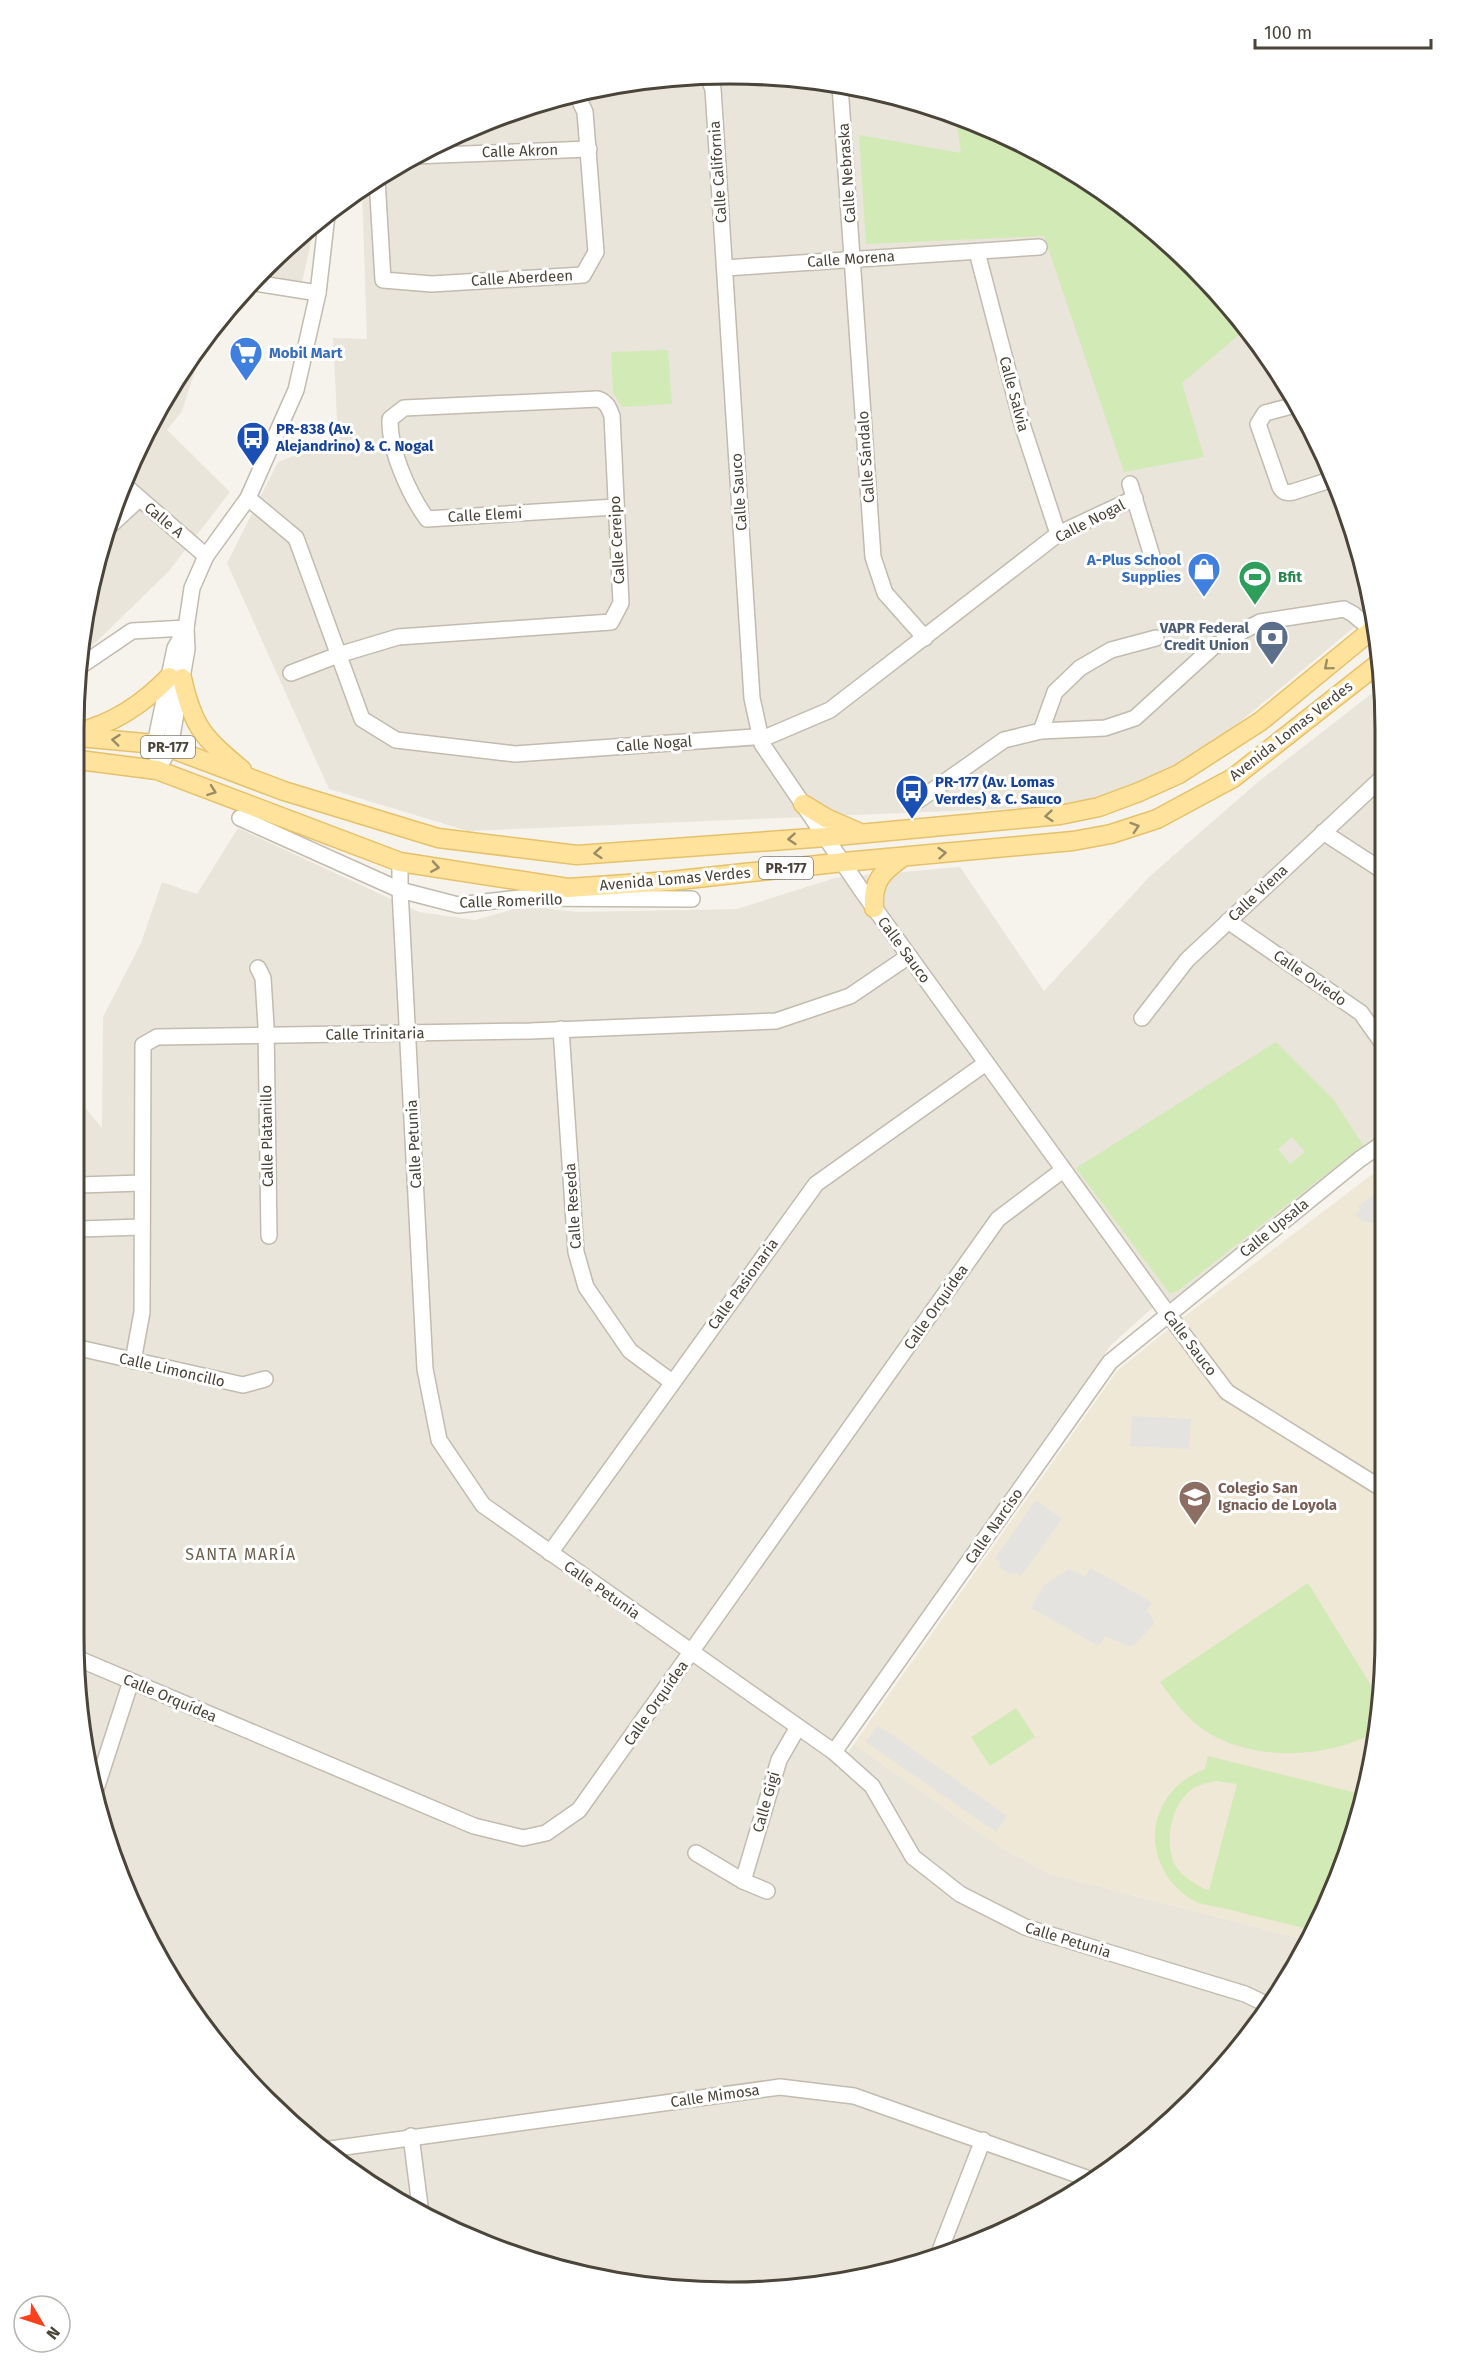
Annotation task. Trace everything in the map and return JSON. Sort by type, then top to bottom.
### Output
[{"type":"main road","name":"Avenida Lomas Verdes","points":[[84,738],[162,746],[284,791],[438,838],[577,855],[826,837],[1060,815],[1099,807],[1139,792],[1179,774],[1261,721],[1367,633]]},
{"type":"main road","name":"Avenida Lomas Verdes","points":[[84,761],[157,771],[400,862],[568,888],[670,881],[1073,841],[1111,834],[1157,819],[1233,778],[1372,669]]},
{"type":"main road","points":[[84,730],[130,712],[176,677],[201,732],[252,779]]},
{"type":"main road","points":[[803,804],[826,818],[862,834]]},
{"type":"main road","points":[[874,908],[873,893],[878,881],[887,869],[903,857]]},
{"type":"street","name":"Calle California","points":[[711,84],[725,268]]},
{"type":"street","name":"Calle Nebraska","points":[[841,94],[853,259]]},
{"type":"street","name":"Calle Aberdeen","points":[[378,189],[383,280],[432,284],[584,275],[596,252],[589,149],[585,112],[580,102]]},
{"type":"street","name":"Calle Akron","points":[[436,155],[589,149]]},
{"type":"street","points":[[157,771],[176,677],[175,648],[186,628],[192,588],[206,556],[248,498],[296,390],[318,293],[326,226]]},
{"type":"street","name":"Calle Morena","points":[[725,268],[1039,247]]},
{"type":"street","name":"Calle Salvia","points":[[977,252],[1022,424],[1058,534]]},
{"type":"street","name":"Calle Sándalo","points":[[853,259],[873,557],[885,593],[925,638]]},
{"type":"street","name":"Calle Sauco","points":[[725,268],[752,698],[760,737],[874,908],[1227,1392],[1375,1484]]},
{"type":"street","points":[[262,284],[318,293]]},
{"type":"street","name":"Calle Cereipo","points":[[338,656],[398,637],[611,622],[621,603],[612,416],[609,406],[603,400],[404,408],[390,419]]},
{"type":"street","points":[[1289,407],[1265,413],[1258,424],[1280,487],[1287,493],[1326,481]]},
{"type":"street","name":"Calle Elemi","points":[[390,419],[390,433],[412,498],[427,519],[615,507]]},
{"type":"street","name":"Calle A","points":[[130,490],[206,556]]},
{"type":"street","name":"Calle Nogal","points":[[248,498],[296,538],[362,719],[396,740],[515,754],[769,736],[830,710],[1058,534],[1132,491],[1152,556]]},
{"type":"street","points":[[120,517],[139,499]]},
{"type":"street","points":[[919,800],[1004,740],[1041,731],[1105,728],[1135,718],[1213,647],[1260,621],[1344,609],[1366,624]]},
{"type":"street","points":[[88,661],[132,631],[186,628]]},
{"type":"street","points":[[1041,731],[1055,692],[1080,668],[1111,650],[1156,638]]},
{"type":"street","points":[[291,673],[338,656]]},
{"type":"street","name":"Calle Viena","points":[[1142,1018],[1187,960],[1375,784]]},
{"type":"street","name":"Calle Romerillo","points":[[240,818],[400,890],[458,905],[520,897],[692,899]]},
{"type":"street","points":[[1323,832],[1375,867]]},
{"type":"street","name":"Calle Petunia","points":[[400,862],[425,1369],[439,1440],[483,1505],[834,1752],[872,1786],[913,1857],[960,1894],[1025,1928],[1245,1994],[1261,2002]]},
{"type":"street","name":"Calle Oviedo","points":[[1228,921],[1361,1013],[1375,1033]]},
{"type":"street","name":"Calle Trinitaria","points":[[133,1361],[142,1312],[143,1045],[157,1037],[266,1037],[776,1021],[850,996],[909,956]]},
{"type":"street","name":"Calle Platanillo","points":[[258,968],[263,978],[266,1037],[269,1236]]},
{"type":"street","name":"Calle Reseda","points":[[561,1029],[576,1251],[586,1287],[630,1350],[672,1382]]},
{"type":"street","name":"Calle Pasionaria","points":[[550,1554],[816,1185],[986,1063]]},
{"type":"street","name":"Calle Upsala","points":[[1168,1314],[1375,1149]]},
{"type":"street","name":"Calle Orquídea","points":[[85,1661],[474,1826],[523,1838],[546,1833],[579,1810],[998,1219],[1063,1170]]},
{"type":"street","points":[[84,1185],[142,1183]]},
{"type":"street","points":[[84,1229],[142,1227]]},
{"type":"street","name":"Calle Narciso","points":[[834,1752],[1110,1362],[1168,1314]]},
{"type":"street","name":"Calle Limoncillo","points":[[84,1349],[243,1386],[265,1380]]},
{"type":"street","points":[[100,1778],[131,1681]]},
{"type":"street","name":"Calle Gigi","points":[[743,1881],[779,1760],[798,1727]]},
{"type":"street","points":[[696,1853],[743,1881],[768,1891]]},
{"type":"street","name":"Calle Mimosa","points":[[336,2148],[780,2088],[854,2096],[1083,2176]]},
{"type":"street","points":[[411,2136],[420,2202]]},
{"type":"street","points":[[943,2246],[983,2140]]},
{"type":"shaded area","points":[[687,85],[772,85],[855,96],[897,106],[977,133],[1052,170],[1122,217],[1155,244],[1215,304],[1266,371],[1289,407],[1308,444],[1341,522],[1353,562],[1365,618],[1142,803],[468,831],[329,789],[227,563],[278,462],[338,438],[333,338],[367,339],[362,199],[407,170],[482,133],[522,118],[604,96]]},
{"type":"shaded area","points":[[312,237],[301,287],[267,279]]},
{"type":"shaded area","points":[[197,366],[182,411],[167,430],[230,492],[169,571],[90,647],[96,604],[118,522],[151,444],[170,407]]},
{"type":"shaded area","points":[[1374,692],[1375,1140],[1177,1298],[1150,1310],[1111,1345],[834,1738],[837,1770],[854,1744],[999,1846],[1048,1873],[1300,1938],[1289,1959],[1242,2029],[1215,2062],[1155,2122],[1122,2149],[1052,2196],[1015,2215],[977,2233],[897,2260],[855,2270],[772,2281],[687,2281],[645,2276],[604,2270],[522,2248],[482,2233],[407,2196],[337,2149],[304,2122],[244,2062],[217,2029],[170,1959],[133,1884],[118,1844],[96,1762],[85,1679],[84,1636],[84,1106],[102,1128],[103,1017],[141,943],[162,882],[197,894],[238,828],[419,912],[475,920],[525,906],[578,912],[737,909],[835,878],[960,867],[1044,991],[1150,876],[1258,782]]},
{"type":"shaded area","name":"Colegio San Ignacio de Loyola","points":[[1375,1172],[1374,1679],[1363,1762],[1353,1804],[1326,1884],[1300,1938],[1048,1873],[999,1846],[854,1744],[1117,1371],[1176,1323]]},
{"type":"shaded area","points":[[1375,1194],[1375,1223],[1361,1220],[1355,1215],[1360,1211],[1358,1206]]},
{"type":"shaded area","points":[[1132,1416],[1191,1419],[1189,1449],[1130,1446]]},
{"type":"shaded area","points":[[1036,1500],[1062,1519],[1021,1576],[1014,1573],[1011,1575],[999,1567],[1001,1563],[995,1558]]},
{"type":"shaded area","points":[[1090,1568],[1152,1602],[1147,1611],[1154,1624],[1134,1645],[1128,1646],[1105,1636],[1099,1646],[1031,1608],[1044,1585],[1069,1569],[1085,1577]]},
{"type":"shaded area","points":[[878,1725],[1007,1816],[996,1832],[866,1742]]},
{"type":"green space","points":[[957,126],[1052,170],[1088,193],[1155,244],[1186,273],[1240,334],[1182,383],[1204,457],[1124,472],[1044,236],[866,244],[859,135],[961,153]]},
{"type":"green space","points":[[668,350],[672,404],[622,407],[613,393],[611,352]]},
{"type":"green space","points":[[1276,1042],[1334,1100],[1363,1145],[1179,1290],[1170,1294],[1076,1168]],"holes":[[[1292,1137],[1305,1152],[1290,1164],[1278,1149]]]},
{"type":"green space","points":[[1308,1583],[1373,1688],[1367,1736],[1338,1747],[1316,1751],[1270,1752],[1247,1748],[1226,1742],[1193,1722],[1160,1682]]},
{"type":"green space","points":[[1016,1708],[1035,1737],[990,1766],[971,1737]]},
{"type":"green space","points":[[1208,1756],[1356,1793],[1341,1844],[1326,1884],[1305,1928],[1199,1903],[1185,1895],[1168,1877],[1162,1867],[1155,1844],[1157,1820],[1164,1803],[1174,1789],[1205,1769]],"holes":[[[1216,1781],[1237,1784],[1209,1890],[1188,1879],[1175,1866],[1170,1841],[1172,1821],[1180,1802],[1194,1788]]]},
{"type":"place","name":"Mobil Mart","points":[[246,382]]},
{"type":"place","name":"PR-838 (Av. Alejandrino) & C. Nogal","points":[[253,467]]},
{"type":"place","name":"A-Plus School Supplies","points":[[1204,598]]},
{"type":"place","name":"Bfit","points":[[1255,606]]},
{"type":"place","name":"VAPR Federal Credit Union","points":[[1272,666]]},
{"type":"place","name":"PR-177 (Av. Lomas Verdes) & C. Sauco","points":[[912,820]]},
{"type":"place","name":"Colegio San Ignacio de Loyola","points":[[1195,1526]]},
{"type":"district","name":"SANTA MARÍA","points":[[241,1554]]}]
